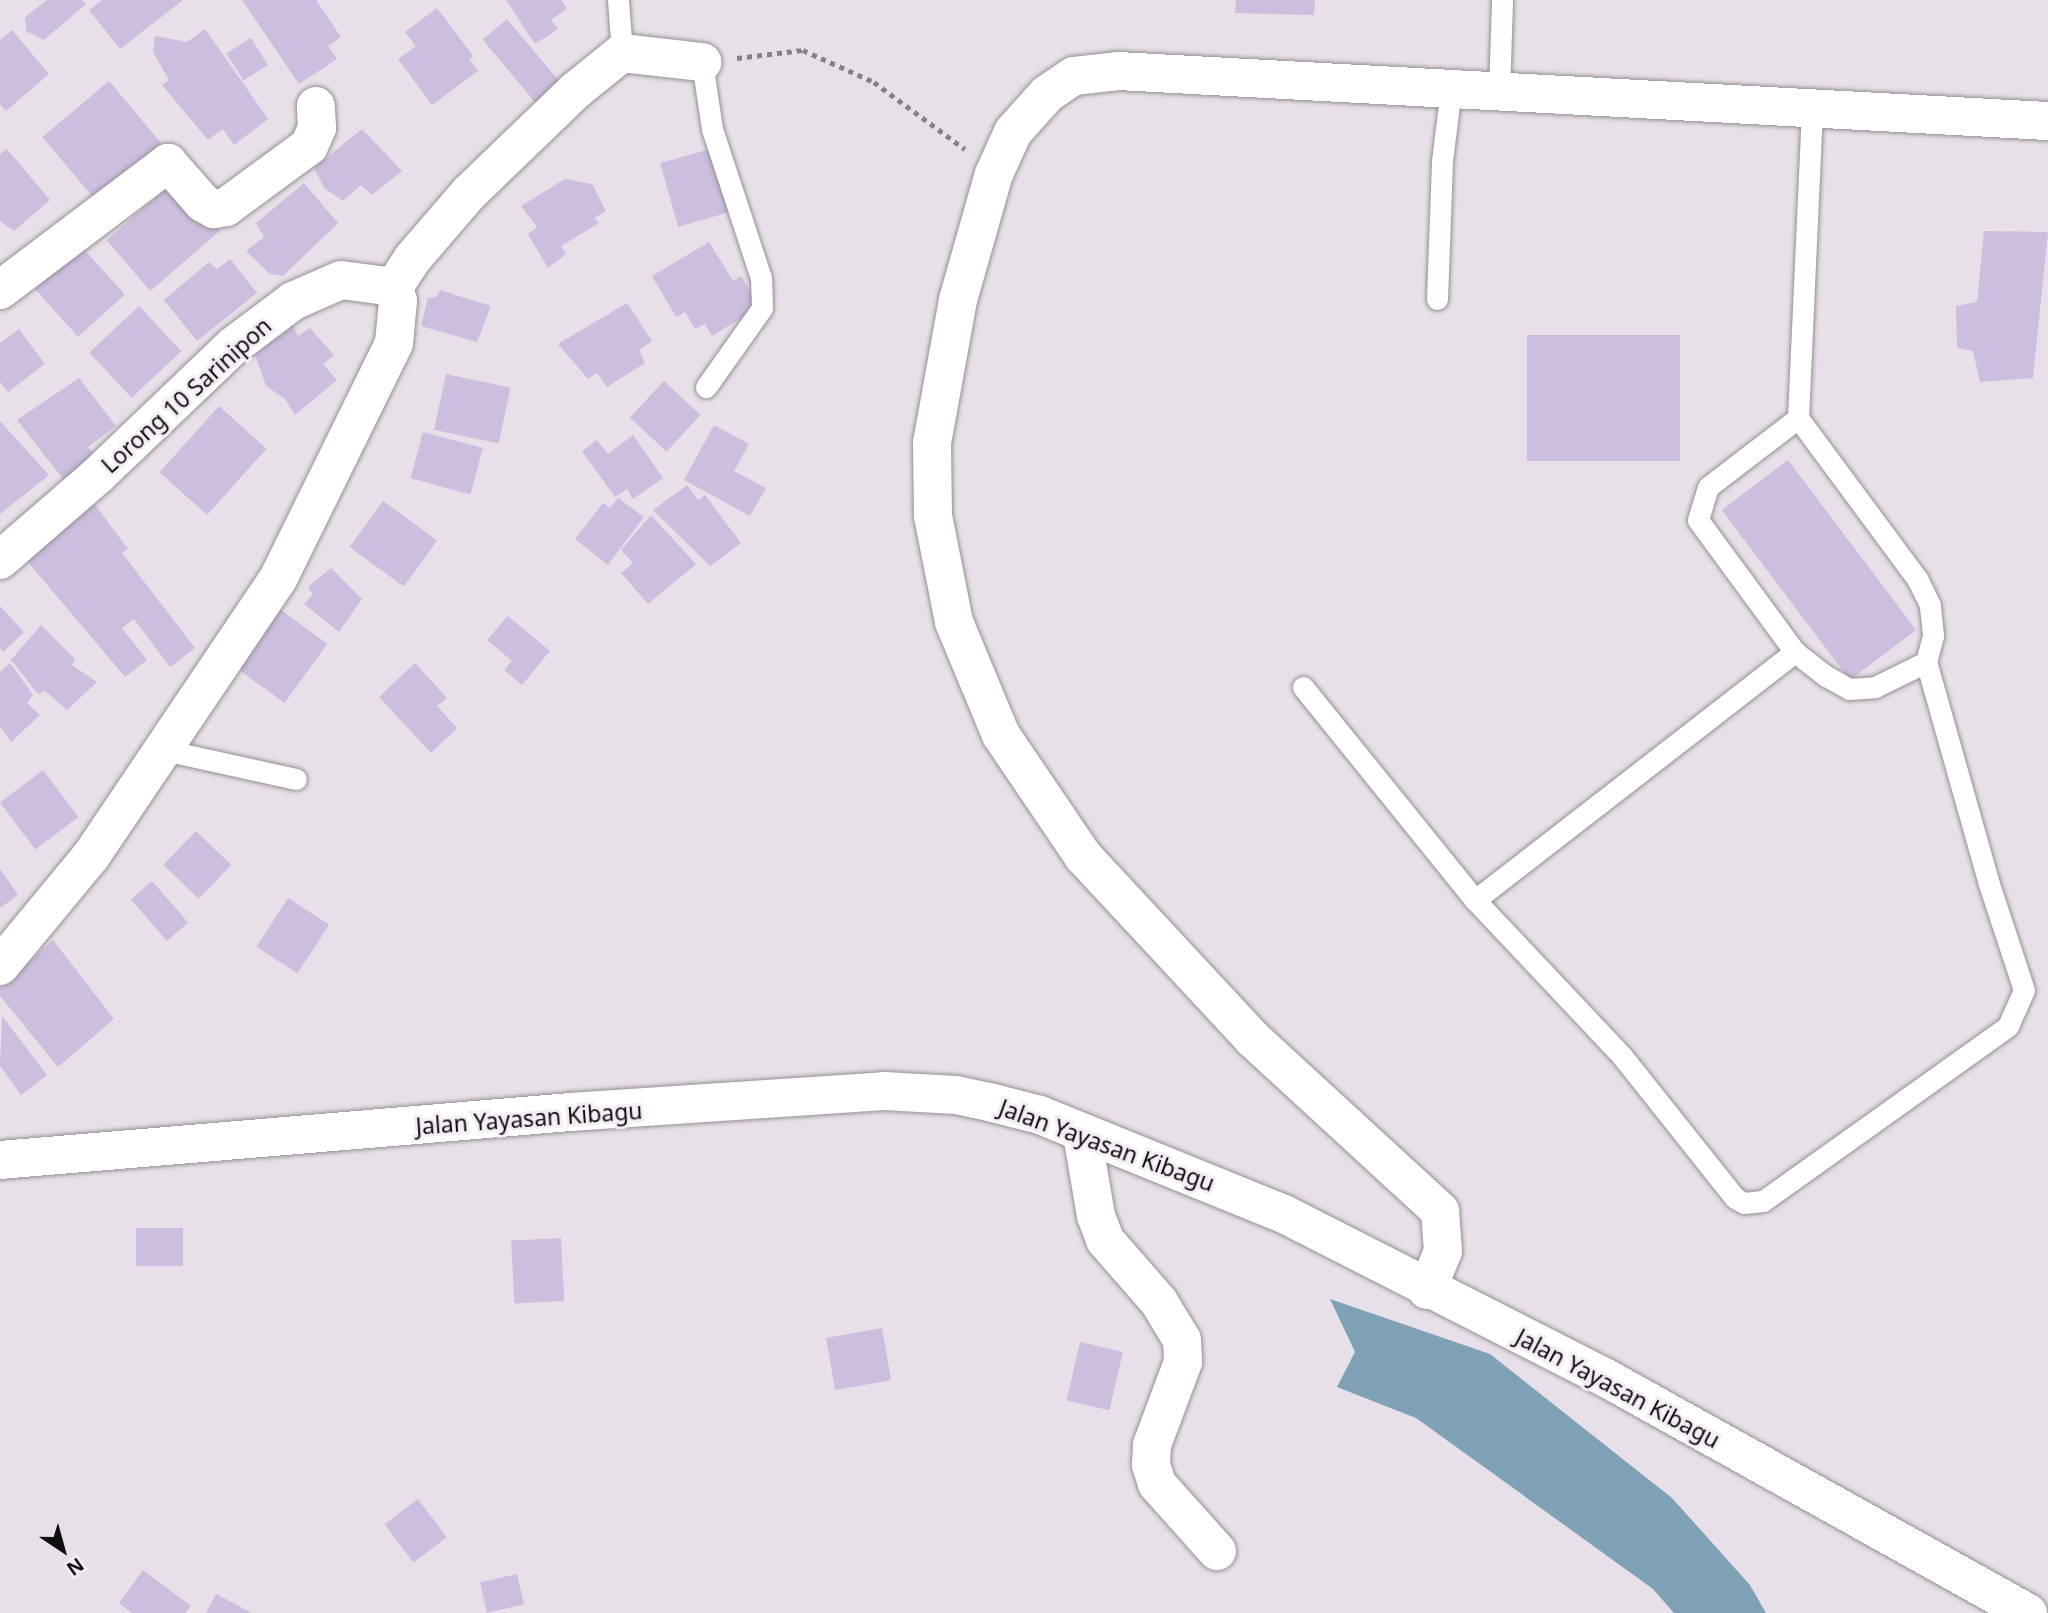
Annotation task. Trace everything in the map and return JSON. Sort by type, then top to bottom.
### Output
[{"type":"street","points":[[0,966],[91,856],[278,579],[394,343],[398,300],[394,287],[469,193],[576,90],[622,53],[702,62]]},
{"type":"street","points":[[1427,1290],[1443,1251],[1440,1211],[1253,1039],[1117,896],[1050,811],[1001,735],[968,660],[946,585],[929,482],[944,360],[994,174],[1013,132],[1042,99],[1074,76],[1089,72],[2048,121]]},
{"type":"street","points":[[0,290],[168,163],[203,204],[214,209],[226,207],[309,146],[317,128],[316,106]]},
{"type":"street","name":"Lorong 10 Sarinipon","points":[[0,560],[97,476],[233,346],[293,301],[341,280],[394,287]]},
{"type":"street","name":"Jalan Yayasan Kibagu","points":[[0,1160],[570,1112],[884,1091],[968,1097],[1040,1115],[1283,1214],[1427,1290],[1606,1378],[2028,1613]]},
{"type":"street","points":[[1082,1133],[1096,1216],[1105,1240],[1159,1302],[1182,1340],[1183,1362],[1152,1446],[1151,1465],[1157,1484],[1217,1551]]},
{"type":"lane","points":[[618,0],[622,53]]},
{"type":"lane","points":[[1499,92],[1502,0]]},
{"type":"lane","points":[[702,62],[712,129],[761,278],[762,308],[706,387]]},
{"type":"lane","points":[[1437,299],[1441,161],[1451,89]]},
{"type":"lane","points":[[1303,687],[1475,900],[1622,1056],[1735,1198],[1754,1205],[1763,1200],[2008,1026],[2019,1009],[2024,990],[1989,884],[1926,662],[1933,635],[1930,605],[1918,580],[1798,418],[1812,108]]},
{"type":"lane","points":[[1798,418],[1708,487],[1698,520],[1795,652],[1849,689],[1875,687],[1926,662]]},
{"type":"lane","points":[[1475,900],[1795,652]]},
{"type":"lane","points":[[164,750],[296,779]]},
{"type":"path","points":[[702,62],[803,50],[874,82],[944,130],[994,174]]},
{"type":"water","points":[[1330,1299],[1490,1354],[1672,1498],[1750,1585],[1766,1613],[1674,1613],[1653,1589],[1416,1418],[1337,1387],[1355,1352]]},
{"type":"building","points":[[47,0],[82,0],[86,4],[44,40],[26,31],[25,17]]},
{"type":"building","points":[[102,0],[183,0],[120,49],[89,10]]},
{"type":"building","points":[[242,0],[316,0],[341,37],[328,46],[337,59],[299,84]]},
{"type":"building","points":[[506,0],[561,0],[567,9],[551,20],[558,29],[535,44]]},
{"type":"building","points":[[1236,0],[1315,0],[1314,15],[1235,13]]},
{"type":"building","points":[[437,8],[473,56],[469,59],[478,71],[432,105],[398,59],[416,46],[405,32]]},
{"type":"building","points":[[507,19],[560,82],[535,102],[482,40]]},
{"type":"building","points":[[205,29],[268,119],[234,145],[223,129],[208,140],[162,85],[169,80],[153,52],[155,36],[187,42]]},
{"type":"building","points":[[12,30],[49,74],[6,111],[0,104],[0,40]]},
{"type":"building","points":[[251,38],[268,65],[243,81],[226,53]]},
{"type":"building","points":[[109,81],[161,143],[94,199],[42,137]]},
{"type":"building","points":[[362,129],[402,171],[372,195],[361,185],[343,201],[324,188],[314,168]]},
{"type":"building","points":[[7,149],[50,200],[14,231],[0,221],[0,154]]},
{"type":"building","points":[[710,149],[728,212],[678,227],[660,163]]},
{"type":"building","points":[[565,179],[592,184],[606,211],[594,218],[599,223],[561,246],[566,254],[548,268],[528,234],[537,227],[521,206]]},
{"type":"building","points":[[176,180],[220,231],[151,291],[107,240]]},
{"type":"building","points":[[304,183],[338,223],[283,276],[270,274],[246,251],[264,237],[256,223]]},
{"type":"building","points":[[1984,231],[2048,232],[2033,378],[1980,382],[1973,351],[1957,348],[1956,306],[1977,302]]},
{"type":"building","points":[[709,242],[733,281],[741,276],[760,307],[712,336],[705,324],[695,329],[685,312],[676,317],[652,276]]},
{"type":"building","points":[[82,247],[125,295],[78,337],[35,289]]},
{"type":"building","points":[[230,259],[257,293],[197,341],[164,300],[209,262],[217,269]]},
{"type":"building","points":[[440,290],[491,306],[477,342],[421,326],[428,298],[436,297]]},
{"type":"building","points":[[627,303],[652,341],[639,350],[645,363],[607,387],[597,373],[588,379],[558,344]]},
{"type":"building","points":[[139,306],[181,351],[132,398],[89,352]]},
{"type":"building","points":[[292,324],[298,336],[310,328],[334,355],[323,364],[337,380],[295,415],[285,399],[266,386],[255,355]]},
{"type":"building","points":[[19,329],[45,364],[8,392],[0,382],[0,343]]},
{"type":"building","points":[[1527,335],[1680,335],[1680,461],[1527,461]]},
{"type":"building","points":[[446,374],[511,388],[499,443],[434,430]]},
{"type":"building","points":[[79,378],[116,426],[88,447],[95,456],[64,480],[17,420]]},
{"type":"building","points":[[664,381],[701,415],[666,452],[630,418]]},
{"type":"building","points":[[219,406],[267,449],[207,515],[159,472]]},
{"type":"building","points":[[0,421],[49,475],[0,514]]},
{"type":"building","points":[[714,425],[749,444],[734,471],[766,488],[750,516],[684,480]]},
{"type":"building","points":[[423,432],[483,448],[470,494],[411,478]]},
{"type":"building","points":[[633,435],[663,478],[633,499],[627,489],[615,497],[582,451],[597,440],[608,454]]},
{"type":"building","points":[[1788,460],[1916,630],[1850,680],[1722,510]]},
{"type":"building","points":[[687,485],[698,500],[705,495],[741,543],[710,566],[653,510]]},
{"type":"building","points":[[618,498],[644,517],[608,565],[575,539],[603,503],[610,508]]},
{"type":"building","points":[[383,501],[437,540],[404,586],[349,547]]},
{"type":"building","points":[[93,502],[128,549],[122,553],[195,648],[170,667],[134,619],[122,628],[147,660],[125,677],[22,555]]},
{"type":"building","points":[[651,515],[696,564],[648,604],[621,573],[633,563],[621,550]]},
{"type":"building","points":[[331,568],[362,599],[339,632],[304,604],[313,594],[308,587]]},
{"type":"building","points":[[0,606],[24,632],[3,652],[0,648]]},
{"type":"building","points":[[278,608],[327,644],[284,703],[235,667]]},
{"type":"building","points":[[508,616],[550,651],[522,685],[504,670],[512,661],[487,640]]},
{"type":"building","points":[[41,625],[75,659],[72,665],[97,682],[67,710],[45,691],[38,694],[11,660]]},
{"type":"building","points":[[10,663],[33,695],[27,703],[40,715],[11,742],[0,726],[0,672]]},
{"type":"building","points":[[415,663],[447,698],[437,706],[457,728],[431,753],[379,697]]},
{"type":"building","points":[[43,770],[79,817],[35,850],[0,802]]},
{"type":"building","points":[[196,831],[231,865],[199,899],[163,865]]},
{"type":"building","points":[[0,869],[18,895],[0,908]]},
{"type":"building","points":[[152,881],[188,923],[167,941],[131,899]]},
{"type":"building","points":[[288,898],[329,925],[298,973],[256,947]]},
{"type":"building","points":[[53,940],[114,1019],[58,1067],[0,996],[0,988]]},
{"type":"building","points":[[2,1016],[47,1075],[21,1095],[0,1066]]},
{"type":"building","points":[[136,1228],[183,1228],[183,1266],[136,1266]]},
{"type":"building","points":[[561,1238],[564,1301],[514,1304],[511,1241]]},
{"type":"building","points":[[882,1328],[891,1380],[835,1390],[826,1338]]},
{"type":"building","points":[[1080,1342],[1123,1352],[1109,1410],[1067,1400]]},
{"type":"building","points":[[418,1499],[447,1537],[413,1563],[384,1524]]},
{"type":"building","points":[[143,1570],[191,1606],[185,1613],[132,1613],[119,1603]]},
{"type":"building","points":[[517,1574],[524,1604],[487,1613],[480,1583]]},
{"type":"building","points":[[216,1594],[252,1613],[206,1613]]}]
